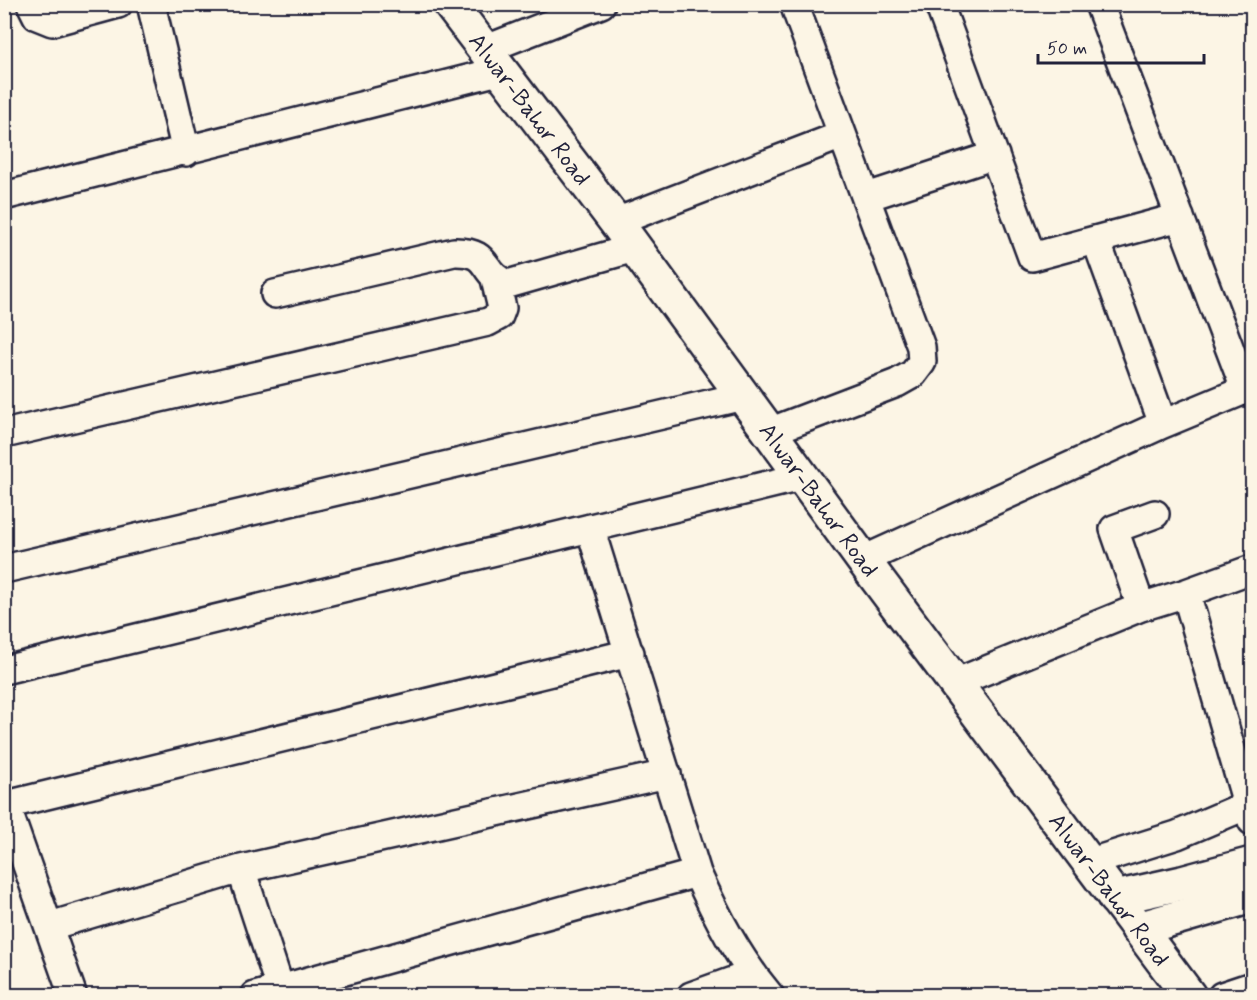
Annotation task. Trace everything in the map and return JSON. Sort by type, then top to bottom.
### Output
[{"type":"main road","name":"Alwar-Bahor Road","points":[[450,4],[625,235],[801,477],[1189,996]]},
{"type":"main road","points":[[1115,898],[1252,864]]},
{"type":"main road","points":[[1138,929],[1252,896]]},
{"type":"street","points":[[31,4],[37,16],[52,22],[118,4]]},
{"type":"street","points":[[152,4],[186,152]]},
{"type":"street","points":[[4,196],[186,152],[492,60],[601,4]]},
{"type":"street","points":[[769,432],[897,383],[913,374],[922,362],[921,347],[794,4]]},
{"type":"street","points":[[939,4],[1032,257],[1180,217]]},
{"type":"street","points":[[863,560],[1163,424],[1249,388],[1180,217],[1099,4]]},
{"type":"street","points":[[495,279],[508,284],[524,281],[842,135]]},
{"type":"street","points":[[867,197],[995,155]]},
{"type":"street","points":[[1096,240],[1163,424]]},
{"type":"street","points":[[4,434],[488,322],[499,316],[502,308],[495,279],[482,258],[471,252],[454,252],[275,294]]},
{"type":"street","points":[[4,569],[743,396]]},
{"type":"street","points":[[4,670],[801,477]]},
{"type":"street","points":[[1141,607],[1114,529],[1155,514]]},
{"type":"street","points":[[590,528],[697,873],[719,922],[752,974],[770,996]]},
{"type":"street","points":[[955,682],[1141,607],[1252,568]]},
{"type":"street","points":[[1088,863],[1250,810],[1186,593]]},
{"type":"street","points":[[73,996],[51,926],[5,802],[630,653]]},
{"type":"street","points":[[51,926],[241,869],[667,774]]},
{"type":"street","points":[[241,869],[267,992],[697,873]]},
{"type":"street","points":[[691,996],[752,974]]},
{"type":"street","points":[[1222,996],[1252,986]]}]
